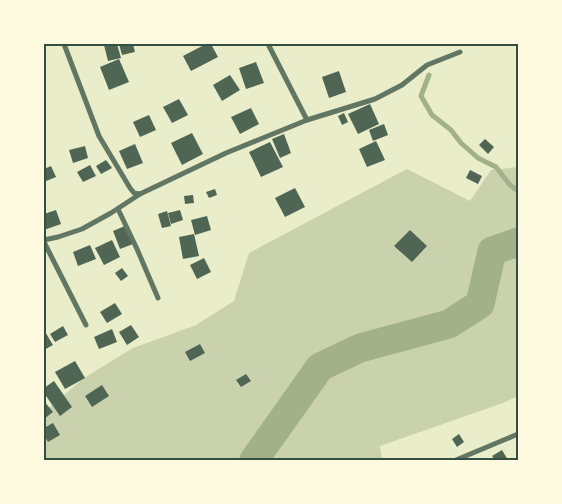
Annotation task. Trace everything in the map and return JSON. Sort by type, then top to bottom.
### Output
[{"type":"street","points":[[64,44],[99,136],[130,188],[140,194]]},
{"type":"street","points":[[268,44],[307,120]]},
{"type":"street","points":[[86,325],[44,241],[82,229],[140,194],[226,153],[307,120],[375,99],[402,85],[427,65],[460,52]]},
{"type":"street","points":[[118,209],[158,298]]},
{"type":"street","points":[[456,460],[518,434]]},
{"type":"green space","points":[[518,167],[518,396],[380,446],[382,460],[44,460],[44,412],[84,378],[133,348],[196,325],[234,301],[249,253],[407,169],[470,201],[491,170]]},
{"type":"building","points":[[117,44],[121,58],[108,61],[104,45]]},
{"type":"building","points":[[119,44],[133,44],[135,52],[122,55]]},
{"type":"building","points":[[206,44],[211,44],[218,57],[191,71],[183,56]]},
{"type":"building","points":[[119,59],[129,82],[109,90],[100,67]]},
{"type":"building","points":[[256,62],[264,83],[246,89],[239,68]]},
{"type":"building","points":[[339,71],[346,92],[329,98],[322,77]]},
{"type":"building","points":[[230,75],[240,90],[222,101],[213,85]]},
{"type":"building","points":[[179,99],[188,115],[172,123],[163,107]]},
{"type":"building","points":[[370,104],[379,124],[358,134],[348,114]]},
{"type":"building","points":[[251,108],[259,124],[240,134],[231,117]]},
{"type":"building","points":[[344,113],[348,122],[342,125],[338,116]]},
{"type":"building","points":[[149,115],[156,130],[140,137],[133,122]]},
{"type":"building","points":[[384,124],[388,135],[373,141],[369,130]]},
{"type":"building","points":[[192,133],[203,154],[182,165],[171,143]]},
{"type":"building","points":[[284,134],[291,153],[280,158],[272,139]]},
{"type":"building","points":[[485,139],[494,147],[488,154],[479,145]]},
{"type":"building","points":[[376,141],[385,160],[367,167],[359,149]]},
{"type":"building","points":[[270,142],[283,167],[261,177],[249,152]]},
{"type":"building","points":[[135,144],[143,163],[127,169],[119,151]]},
{"type":"building","points":[[85,146],[88,158],[73,163],[69,150]]},
{"type":"building","points":[[106,160],[112,168],[101,174],[96,166]]},
{"type":"building","points":[[90,165],[96,176],[83,182],[77,172]]},
{"type":"building","points":[[51,166],[56,177],[44,182],[44,169]]},
{"type":"building","points":[[470,170],[482,176],[478,184],[466,178]]},
{"type":"building","points":[[295,188],[305,207],[285,217],[275,198]]},
{"type":"building","points":[[215,189],[217,195],[209,198],[206,192]]},
{"type":"building","points":[[193,195],[194,203],[185,204],[184,196]]},
{"type":"building","points":[[56,210],[61,224],[44,230],[44,214]]},
{"type":"building","points":[[180,210],[183,220],[171,224],[168,213]]},
{"type":"building","points":[[167,211],[171,226],[162,228],[158,214]]},
{"type":"building","points":[[207,216],[211,230],[195,235],[191,220]]},
{"type":"building","points":[[125,226],[133,244],[120,249],[113,231]]},
{"type":"building","points":[[410,230],[427,246],[412,262],[394,246]]},
{"type":"building","points":[[194,234],[199,256],[183,259],[179,237]]},
{"type":"building","points":[[112,240],[120,257],[104,265],[95,248]]},
{"type":"building","points":[[90,245],[96,259],[78,266],[73,252]]},
{"type":"building","points":[[204,258],[211,272],[197,279],[190,265]]},
{"type":"building","points":[[122,268],[128,276],[121,281],[115,273]]},
{"type":"building","points":[[115,303],[122,314],[107,323],[100,312]]},
{"type":"building","points":[[131,325],[139,337],[127,345],[119,332]]},
{"type":"building","points":[[63,326],[68,335],[55,342],[50,334]]},
{"type":"building","points":[[112,329],[117,342],[99,349],[94,337]]},
{"type":"building","points":[[44,330],[53,345],[44,350]]},
{"type":"building","points":[[200,344],[205,353],[190,361],[185,352]]},
{"type":"building","points":[[75,361],[85,378],[65,389],[55,372]]},
{"type":"building","points":[[246,374],[251,381],[241,387],[236,380]]},
{"type":"building","points":[[54,381],[72,407],[60,416],[44,393],[44,388]]},
{"type":"building","points":[[102,385],[109,396],[92,407],[85,396]]},
{"type":"building","points":[[44,401],[53,412],[44,419]]},
{"type":"building","points":[[53,423],[60,435],[48,442],[44,435],[44,428]]},
{"type":"building","points":[[459,434],[464,442],[457,447],[452,439]]},
{"type":"building","points":[[502,450],[508,460],[495,460],[492,456]]},
{"type":"waterway","points":[[429,75],[421,96],[432,115],[451,130],[461,143],[478,158],[496,167],[510,185],[518,191]]},
{"type":"waterway","points":[[254,460],[320,367],[360,348],[449,324],[480,304],[492,251],[518,242]]}]
